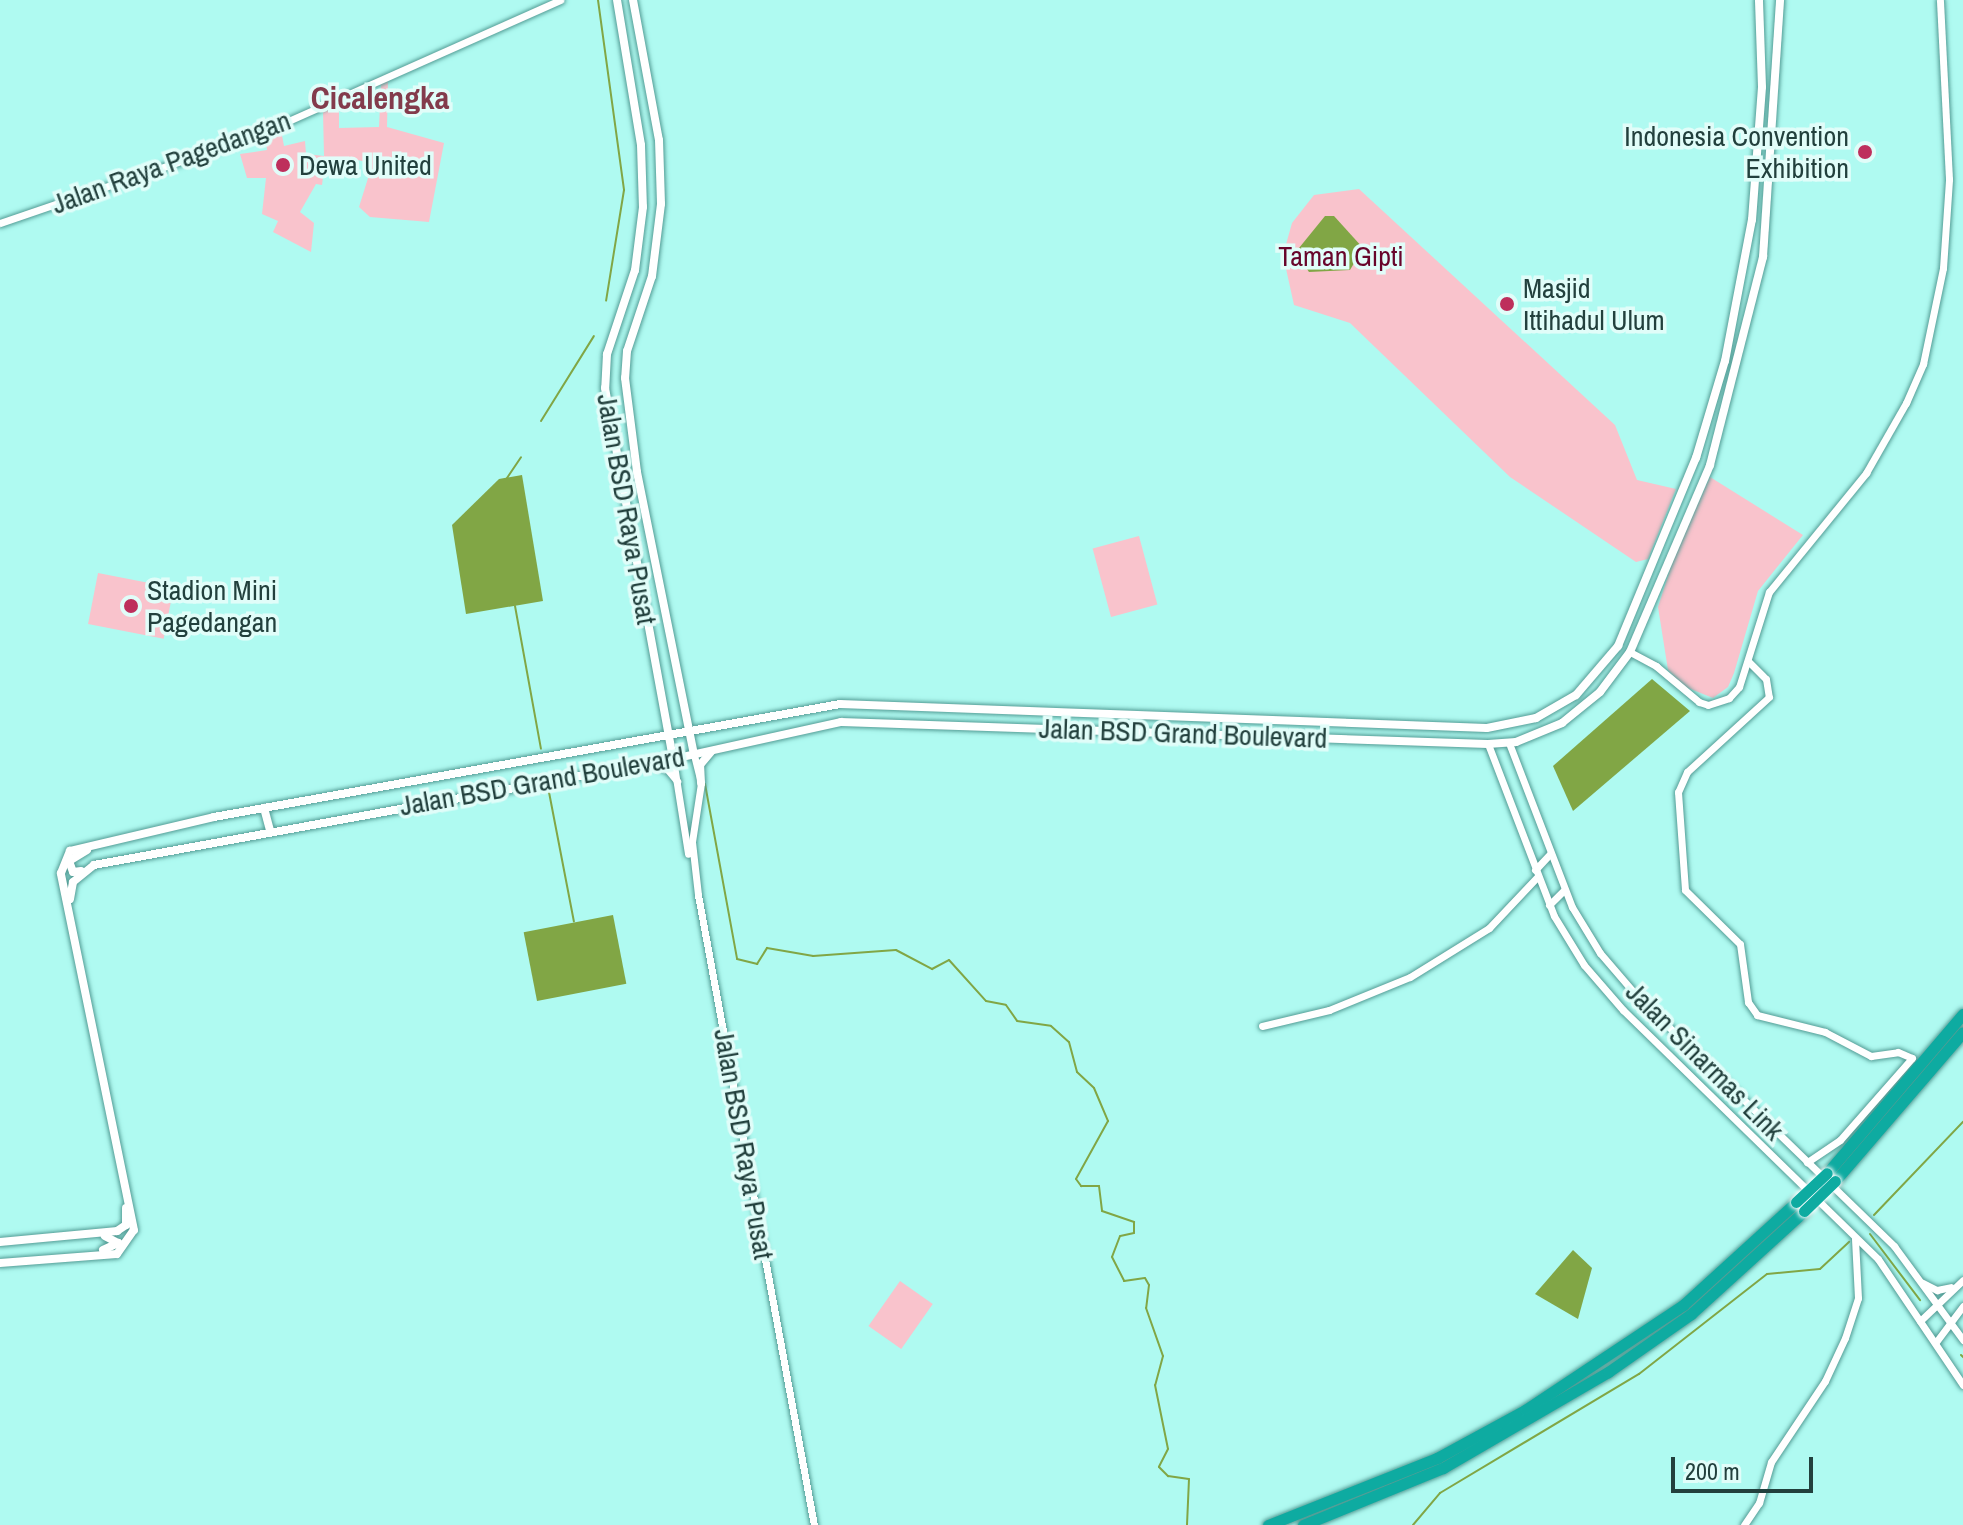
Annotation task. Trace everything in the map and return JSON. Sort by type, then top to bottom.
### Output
[{"type":"highway","points":[[1831,1177],[1963,1014]]},
{"type":"highway","points":[[1271,1524],[1302,1521],[1443,1468],[1569,1397],[1691,1314],[1831,1177],[1963,1032]]},
{"type":"main road","name":"Jalan BSD Raya Pusat","points":[[635,0],[650,89],[661,204],[652,276],[627,351],[625,378],[637,472],[694,755]]},
{"type":"main road","name":"Jalan BSD Grand Boulevard","points":[[70,908],[61,873],[65,856],[107,840],[264,808],[866,702],[1487,728],[1536,718],[1576,695],[1618,646],[1704,436],[1748,253],[1759,131],[1759,0]]},
{"type":"main road","name":"Jalan BSD Grand Boulevard","points":[[85,869],[270,831],[673,759],[865,720],[1488,744],[1509,743],[1541,734],[1583,708],[1630,652],[1710,465],[1763,257],[1774,132],[1780,0]]},
{"type":"main road","name":"Jalan BSD Raya Pusat","points":[[616,3],[633,92],[643,207],[635,270],[607,354],[605,388],[673,759]]},
{"type":"main road","points":[[633,92],[650,89]]},
{"type":"main road","points":[[1759,131],[1774,132]]},
{"type":"main road","points":[[1748,253],[1763,257]]},
{"type":"main road","points":[[684,711],[699,725],[713,727]]},
{"type":"main road","points":[[1104,711],[1104,729]]},
{"type":"main road","points":[[645,740],[660,728],[663,715]]},
{"type":"main road","points":[[1507,726],[1509,743]]},
{"type":"main road","points":[[1487,728],[1488,744]]},
{"type":"main road","points":[[701,783],[704,758],[719,749]]},
{"type":"main road","points":[[264,808],[270,831]]},
{"type":"main road","points":[[85,869],[73,872],[69,861],[107,840]]},
{"type":"main road","points":[[0,1263],[117,1254],[134,1230],[126,1203],[70,908],[71,887],[85,869]]},
{"type":"main road","points":[[0,1242],[100,1235],[126,1225],[126,1203]]},
{"type":"main road","points":[[58,1258],[117,1246],[117,1239],[100,1235]]},
{"type":"street","name":"Jalan Raya Pagedangan","points":[[0,223],[257,135],[560,0]]},
{"type":"street","points":[[1630,652],[1656,666],[1699,702],[1721,703],[1739,687],[1769,592],[1866,473],[1923,364],[1943,268],[1949,179],[1940,0]]},
{"type":"street","points":[[1748,661],[1766,679],[1769,697],[1687,772],[1678,792],[1685,890],[1740,944],[1748,1002],[1757,1015],[1825,1032],[1871,1056],[1898,1052],[1912,1058],[1840,1140],[1807,1162]]},
{"type":"street","name":"Jalan Sinarmas Link","points":[[1509,743],[1564,890],[1616,973],[1894,1246],[1963,1340]]},
{"type":"street","name":"Jalan Sinarmas Link","points":[[1488,744],[1549,905],[1601,986],[1855,1237],[1892,1278],[1936,1342]]},
{"type":"street","points":[[694,755],[701,783],[692,849],[698,895]]},
{"type":"street","points":[[673,759],[698,895]]},
{"type":"street","points":[[648,763],[667,769],[678,783]]},
{"type":"street","points":[[1262,1026],[1329,1010],[1410,977],[1489,928],[1550,854]]},
{"type":"street","points":[[1549,905],[1564,890]]},
{"type":"street","name":"Jalan BSD Raya Pusat","points":[[698,895],[814,1525]]},
{"type":"street","points":[[1724,1110],[1740,1098]]},
{"type":"street","points":[[1744,1525],[1759,1503],[1771,1462],[1825,1381],[1845,1338],[1858,1298],[1855,1237]]},
{"type":"street","points":[[1918,1279],[1937,1290],[1962,1281]]},
{"type":"street","points":[[1920,1321],[1962,1281]]},
{"type":"street","points":[[1963,1306],[1947,1321],[1936,1342],[1963,1385]]},
{"type":"green space","name":"Dewa United","points":[[388,81],[387,127],[444,143],[429,222],[370,217],[359,207],[369,175],[366,162],[345,157],[325,162],[322,185],[316,184],[300,212],[314,223],[311,252],[273,232],[278,221],[262,214],[266,178],[247,178],[240,154],[267,150],[265,136],[281,130],[284,146],[305,141],[306,154],[324,156],[323,112],[339,106],[339,128],[379,127],[381,84]]},
{"type":"green space","name":"Taman Gipti","points":[[1359,189],[1615,425],[1637,480],[1676,489],[1648,559],[1636,562],[1510,477],[1350,323],[1294,305],[1283,255],[1292,223],[1314,195]]},
{"type":"green space","points":[[1710,477],[1803,535],[1758,591],[1734,673],[1728,687],[1713,698],[1683,686],[1668,670],[1658,607],[1674,557]]},
{"type":"green space","points":[[1139,536],[1157,605],[1111,617],[1093,548]]},
{"type":"green space","name":"Stadion Mini Pagedangan","points":[[98,573],[174,588],[164,639],[88,624]]},
{"type":"green space","points":[[900,1281],[933,1304],[901,1349],[868,1326]]},
{"type":"shaded area","points":[[1325,216],[1334,216],[1363,248],[1350,270],[1309,272],[1305,266],[1299,248]]},
{"type":"shaded area","points":[[522,475],[543,601],[466,614],[452,525],[499,479]]},
{"type":"shaded area","points":[[1652,679],[1690,711],[1573,811],[1553,766]]},
{"type":"shaded area","points":[[613,915],[626,984],[537,1001],[524,932]]},
{"type":"shaded area","points":[[1573,1250],[1592,1268],[1578,1319],[1535,1294]]},
{"type":"waterway","points":[[598,0],[624,190],[606,301]]},
{"type":"waterway","points":[[541,421],[594,336]]},
{"type":"waterway","points":[[507,478],[521,457]]},
{"type":"waterway","points":[[515,606],[541,749]]},
{"type":"waterway","points":[[705,784],[737,959],[757,964],[767,948],[813,956],[896,950],[932,969],[949,960],[986,1001],[1006,1005],[1017,1021],[1051,1026],[1069,1042],[1077,1072],[1094,1088],[1108,1121],[1076,1179],[1081,1186],[1099,1186],[1102,1211],[1134,1222],[1134,1233],[1120,1236],[1112,1257],[1124,1281],[1145,1278],[1149,1285],[1146,1308],[1163,1356],[1155,1385],[1168,1449],[1159,1467],[1168,1476],[1189,1479],[1187,1525]]},
{"type":"waterway","points":[[548,787],[574,922]]},
{"type":"waterway","points":[[1874,1215],[1963,1122]]},
{"type":"waterway","points":[[1870,1234],[1920,1300]]},
{"type":"waterway","points":[[1413,1525],[1440,1493],[1639,1374],[1767,1274],[1820,1269],[1849,1242]]},
{"type":"place","name":"Indonesia Convention Exhibition","points":[[1865,152]]},
{"type":"place","name":"Dewa United","points":[[283,165]]},
{"type":"place","name":"Masjid Ittihadul Ulum","points":[[1507,304]]},
{"type":"place","name":"Stadion Mini Pagedangan","points":[[131,606]]},
{"type":"district","name":"Cicalengka","points":[[380,98]]}]
